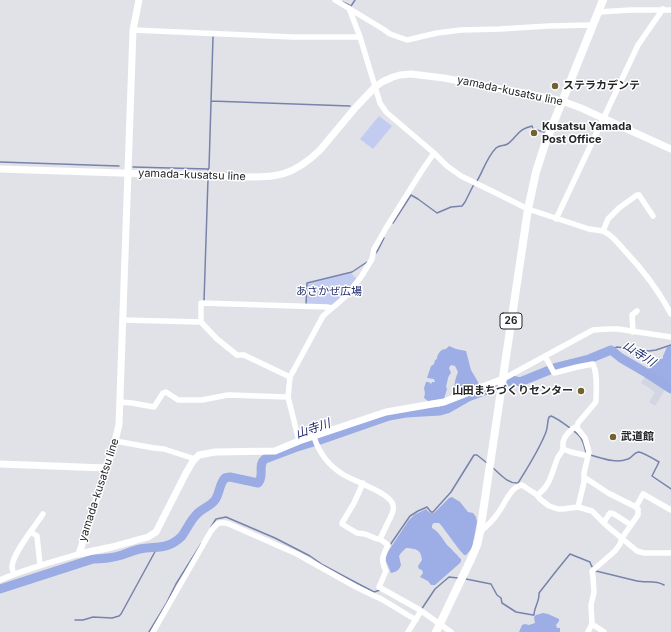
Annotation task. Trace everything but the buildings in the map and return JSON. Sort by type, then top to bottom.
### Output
[{"type":"main road","points":[[0,169],[128,173],[133,30],[139,0]]},
{"type":"main road","name":"26","points":[[436,632],[477,545],[480,532],[528,210],[538,165],[603,0]]},
{"type":"main road","name":"yamada-kusatsu line","points":[[195,459],[174,495],[156,532],[148,537],[79,554],[119,425],[128,173],[256,177],[284,174],[300,167],[316,154],[356,107],[382,82],[405,74],[419,74],[444,78],[524,92],[562,101],[581,108],[671,149]]},
{"type":"main road","points":[[195,459],[200,455],[215,452],[275,451],[386,412],[444,402],[503,379]]},
{"type":"main road","points":[[0,464],[106,468]]},
{"type":"street","points":[[335,0],[390,34],[407,40],[437,33],[461,30],[592,25]]},
{"type":"street","points":[[349,8],[380,103],[386,112],[447,166],[461,176],[528,210],[596,231],[603,231],[613,237],[658,292],[671,314]]},
{"type":"street","points":[[598,12],[663,9],[671,10]]},
{"type":"street","points":[[556,219],[638,44],[663,9]]},
{"type":"street","points":[[133,30],[292,37],[360,38]]},
{"type":"street","points":[[299,442],[288,397],[290,377],[324,316],[345,297],[361,277],[372,259],[374,249],[386,228],[434,153]]},
{"type":"street","points":[[603,231],[608,219],[619,208],[637,195],[639,195],[653,216]]},
{"type":"street","points":[[290,377],[244,355],[237,355],[217,339],[201,322],[201,303],[332,308]]},
{"type":"street","points":[[633,332],[632,315],[637,311]]},
{"type":"street","points":[[123,320],[201,322]]},
{"type":"street","points":[[503,379],[593,330],[609,329],[671,337]]},
{"type":"street","points":[[537,495],[543,491],[552,475],[563,449],[566,436],[570,430],[577,426],[596,401],[596,378],[593,364],[554,373],[545,356]]},
{"type":"street","points":[[120,402],[154,407],[163,392],[166,392],[178,400],[202,400],[228,395],[288,397]]},
{"type":"street","points":[[577,426],[585,438],[589,452],[578,507]]},
{"type":"street","points":[[314,437],[317,447],[330,464],[344,476],[391,500],[393,504],[392,514],[380,539]]},
{"type":"street","points":[[115,441],[164,448],[195,459]]},
{"type":"street","points":[[563,449],[588,456]]},
{"type":"street","points":[[584,476],[608,494],[638,509],[638,515],[615,551],[592,571],[594,585],[591,605],[592,624],[588,632]]},
{"type":"street","points":[[362,484],[354,503],[342,524],[357,533],[380,539],[388,545],[383,556],[382,563],[386,571],[379,587],[421,611],[451,632]]},
{"type":"street","points":[[480,532],[488,526],[498,514],[512,491],[517,486],[522,485],[537,495],[549,506],[558,509],[578,507],[592,511],[607,526],[637,551],[644,553],[671,553]]},
{"type":"street","points":[[636,507],[643,494],[671,510]]},
{"type":"street","points":[[604,522],[610,513],[631,525]]},
{"type":"street","points":[[14,574],[12,567],[17,553],[43,514]]},
{"type":"street","points":[[153,632],[211,531],[216,524],[221,522],[229,524],[297,554],[356,587],[383,600],[416,620]]},
{"type":"street","points":[[31,532],[37,536],[40,565]]},
{"type":"street","points":[[0,580],[40,565],[79,554]]},
{"type":"street","points":[[408,632],[421,611]]},
{"type":"street","points":[[592,624],[604,632]]},
{"type":"shaded area","points":[[449,346],[466,351],[471,370],[479,385],[461,391],[456,395],[455,384],[458,372],[455,366],[451,365],[449,368],[451,373],[446,386],[447,389],[444,399],[428,401],[424,398],[424,388],[426,382],[431,384],[432,382],[435,382],[434,379],[427,378],[431,366],[434,364],[440,352]]},
{"type":"shaded area","points":[[671,346],[671,383],[664,383],[657,380],[647,371],[650,366],[655,365],[659,359],[663,358],[667,347]]},
{"type":"shaded area","points":[[645,377],[665,390],[655,406],[649,402],[655,392],[641,383]]},
{"type":"shaded area","points":[[452,497],[460,502],[468,512],[473,513],[476,517],[477,522],[472,548],[466,555],[464,555],[439,523],[434,523],[432,528],[439,533],[447,545],[461,559],[460,563],[435,585],[431,585],[428,581],[420,577],[423,573],[418,566],[422,560],[419,552],[415,549],[406,548],[399,556],[401,565],[396,571],[391,573],[386,561],[387,553],[409,520],[414,515],[426,509],[430,513],[434,513],[449,498]]},
{"type":"shaded area","points":[[543,613],[559,619],[556,625],[557,628],[560,628],[560,632],[519,632],[522,625],[535,623],[534,617]]},
{"type":"green space","points":[[379,116],[392,126],[373,149],[360,139]]},
{"type":"green space","name":"あさかぜ広場","points":[[351,273],[357,279],[341,300],[333,305],[306,304],[307,283]]},
{"type":"waterway","points":[[343,2],[351,6],[355,0]]},
{"type":"waterway","points":[[208,170],[213,37]]},
{"type":"waterway","points":[[211,101],[350,106]]},
{"type":"waterway","points":[[477,181],[490,156],[498,147],[508,144],[520,132],[528,127],[532,126],[533,129],[544,132],[548,128]]},
{"type":"waterway","points":[[0,162],[119,166]]},
{"type":"waterway","points":[[133,167],[208,169]]},
{"type":"waterway","points":[[204,301],[208,179]]},
{"type":"waterway","points":[[393,223],[411,195],[437,213],[451,207],[462,206],[474,184]]},
{"type":"waterway","points":[[375,254],[384,238]]},
{"type":"waterway","points":[[306,304],[307,283],[352,272],[367,262]]},
{"type":"waterway","points":[[611,350],[617,347],[649,351],[671,345]]},
{"type":"waterway","name":"山寺川","points":[[0,589],[93,559],[115,557],[138,549],[162,547],[172,544],[182,536],[196,515],[213,502],[217,497],[225,478],[230,477],[258,483],[261,477],[262,464],[265,459],[389,416],[447,409],[468,397],[513,380],[520,382],[557,367],[589,359],[611,350],[621,358],[671,389]]},
{"type":"waterway","points":[[493,468],[501,476],[511,482],[518,483],[540,445],[547,430],[549,417],[551,416],[567,426],[581,438],[586,453]]},
{"type":"waterway","points":[[590,455],[618,461],[629,458],[637,452],[644,454],[659,462],[652,476],[671,489]]},
{"type":"waterway","points":[[390,545],[410,516],[427,507],[431,512],[433,512],[451,492],[474,455],[477,455],[487,463]]},
{"type":"waterway","points":[[211,527],[216,519],[226,517],[275,538],[374,592],[380,590]]},
{"type":"waterway","points":[[149,632],[201,544]]},
{"type":"waterway","points":[[75,620],[83,620],[93,617],[112,618],[119,616],[157,548]]},
{"type":"waterway","points":[[466,579],[491,584],[497,595],[501,598],[502,603],[516,612],[534,615],[539,599],[539,593],[570,554],[590,562],[593,568]]},
{"type":"waterway","points":[[596,571],[640,582],[661,583],[664,585]]},
{"type":"waterway","points":[[421,610],[435,589],[449,577],[458,578]]},
{"type":"place","name":"ステラカデンテ","points":[[555,86]]},
{"type":"place","name":"Kusatsu Yamada Post Office","points":[[534,133]]},
{"type":"place","name":"山田まちづくりセンター","points":[[581,391]]},
{"type":"place","name":"武道館","points":[[613,437]]}]
